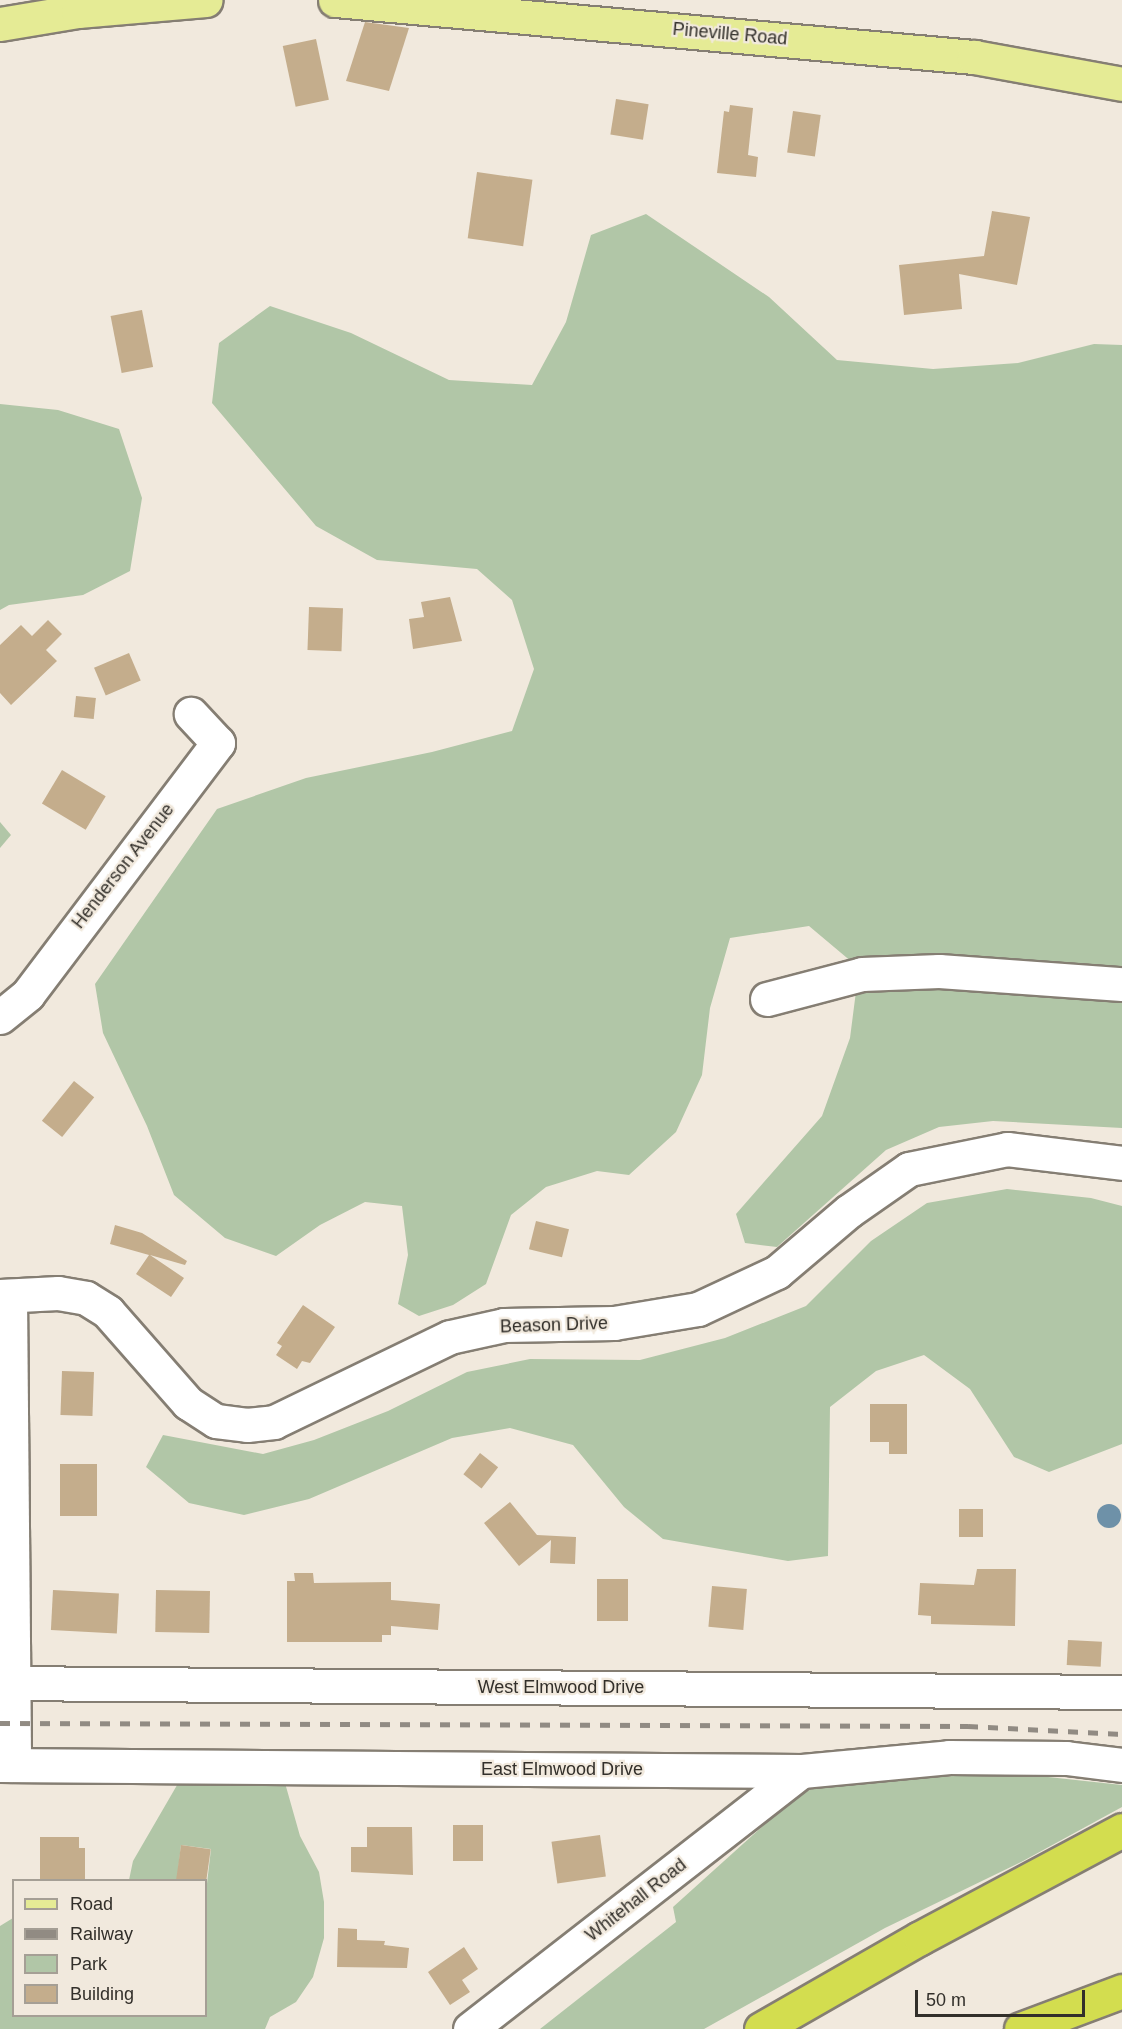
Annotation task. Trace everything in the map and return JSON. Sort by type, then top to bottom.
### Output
[{"type":"highway","points":[[761,2029],[1122,1830]]},
{"type":"highway","points":[[1021,2029],[1122,1991]]},
{"type":"main road","points":[[0,24],[78,11],[206,0]]},
{"type":"main road","name":"Pineville Road","points":[[335,0],[974,57],[1122,84]]},
{"type":"street","name":"Henderson Avenue","points":[[0,1017],[28,994],[218,743],[191,714]]},
{"type":"street","points":[[767,999],[862,974],[928,971],[1122,984]]},
{"type":"street","name":"Beason Drive","points":[[7,1765],[5,1296],[58,1293],[86,1298],[108,1312],[188,1403],[216,1421],[247,1425],[274,1422],[450,1337],[504,1325],[614,1323],[698,1309],[777,1272],[849,1211],[909,1169],[1007,1149],[1122,1163]]},
{"type":"street","name":"West Elmwood Drive","points":[[7,1683],[1122,1692]]},
{"type":"street","name":"East Elmwood Drive","points":[[7,1765],[802,1771],[949,1757],[1066,1758],[1122,1765]]},
{"type":"street","name":"Whitehall Road","points":[[470,2029],[802,1771]]},
{"type":"green space","points":[[646,214],[769,297],[837,360],[933,369],[1018,363],[1094,344],[1122,345],[1122,1128],[993,1121],[939,1127],[886,1150],[777,1247],[745,1243],[736,1214],[822,1116],[850,1038],[859,968],[809,926],[730,938],[710,1008],[702,1075],[676,1132],[629,1175],[597,1171],[546,1187],[511,1215],[486,1284],[453,1305],[419,1316],[398,1304],[408,1255],[402,1206],[365,1202],[320,1225],[276,1256],[225,1238],[174,1195],[147,1126],[103,1033],[95,984],[217,809],[306,778],[432,752],[512,731],[534,669],[512,600],[477,569],[377,560],[316,526],[212,403],[219,343],[270,306],[351,333],[449,380],[532,385],[566,322],[591,235]]},
{"type":"green space","points":[[0,404],[58,410],[119,429],[142,498],[130,571],[83,595],[9,605],[0,610]]},
{"type":"green space","points":[[0,822],[11,835],[0,848]]},
{"type":"green space","points":[[1007,1189],[1091,1198],[1122,1206],[1122,1444],[1049,1472],[1014,1457],[970,1389],[924,1355],[876,1371],[830,1407],[828,1556],[788,1561],[663,1539],[624,1507],[573,1445],[510,1428],[452,1438],[309,1499],[244,1515],[189,1503],[146,1467],[163,1435],[263,1454],[314,1440],[388,1411],[467,1372],[530,1359],[640,1360],[725,1338],[806,1306],[871,1241],[927,1203]]},
{"type":"green space","points":[[1011,1773],[1122,1785],[1122,1807],[1023,1861],[885,1928],[704,2029],[540,2029],[676,1922],[673,1907],[796,1796],[819,1786],[844,1782]]},
{"type":"green space","points":[[180,1780],[285,1783],[300,1836],[319,1872],[324,1902],[324,1938],[313,1977],[296,2002],[270,2017],[265,2029],[0,2029],[0,1926],[12,1919],[12,2017],[207,2017],[207,1883],[211,1849],[181,1845],[177,1879],[129,1879],[133,1861]]},
{"type":"water","points":[[1109,1504],[1118,1507],[1121,1516],[1118,1525],[1109,1528],[1100,1525],[1097,1516],[1100,1507]]},
{"type":"building","points":[[365,22],[409,28],[389,91],[346,81]]},
{"type":"building","points":[[316,39],[329,100],[296,107],[283,46]]},
{"type":"building","points":[[616,99],[649,104],[643,140],[610,135]]},
{"type":"building","points":[[730,105],[753,108],[748,155],[758,157],[756,177],[717,173],[724,111],[729,112]]},
{"type":"building","points":[[793,111],[821,115],[815,156],[787,153]]},
{"type":"building","points":[[477,172],[532,180],[523,246],[468,238]]},
{"type":"building","points":[[992,211],[1030,217],[1017,285],[959,274],[962,309],[904,315],[899,265],[984,256]]},
{"type":"building","points":[[142,310],[153,367],[122,373],[111,316]]},
{"type":"building","points":[[450,597],[462,641],[413,649],[409,619],[424,617],[421,602]]},
{"type":"building","points":[[309,607],[343,608],[341,651],[307,650]]},
{"type":"building","points":[[48,620],[62,634],[46,650],[57,661],[11,705],[0,693],[0,645],[21,625],[32,636]]},
{"type":"building","points":[[129,653],[141,681],[106,695],[94,668]]},
{"type":"building","points":[[76,696],[96,698],[94,719],[74,717]]},
{"type":"building","points":[[62,770],[106,796],[86,830],[42,803]]},
{"type":"building","points":[[74,1081],[94,1097],[62,1137],[42,1121]]},
{"type":"building","points":[[536,1221],[569,1229],[562,1257],[529,1249]]},
{"type":"building","points":[[115,1225],[142,1233],[187,1261],[185,1265],[150,1255],[184,1278],[171,1297],[136,1274],[149,1255],[110,1244]]},
{"type":"building","points":[[303,1305],[335,1327],[310,1363],[302,1361],[297,1369],[276,1355],[282,1346],[277,1343]]},
{"type":"building","points":[[62,1371],[94,1372],[92,1416],[60,1415]]},
{"type":"building","points":[[870,1404],[907,1404],[907,1454],[889,1454],[889,1442],[870,1442]]},
{"type":"building","points":[[480,1453],[498,1467],[482,1488],[463,1474]]},
{"type":"building","points":[[60,1464],[97,1464],[97,1516],[60,1516]]},
{"type":"building","points":[[510,1502],[537,1535],[576,1537],[575,1564],[550,1563],[551,1540],[519,1566],[484,1523]]},
{"type":"building","points":[[959,1509],[983,1509],[983,1537],[959,1537]]},
{"type":"building","points":[[977,1569],[1016,1569],[1015,1626],[931,1624],[931,1616],[918,1615],[920,1583],[974,1585]]},
{"type":"building","points":[[294,1573],[313,1573],[314,1583],[391,1582],[391,1600],[440,1604],[438,1630],[391,1626],[391,1635],[382,1635],[382,1642],[287,1642],[287,1581],[295,1581]]},
{"type":"building","points":[[597,1579],[628,1579],[628,1621],[597,1621]]},
{"type":"building","points":[[712,1586],[747,1589],[743,1630],[708,1627]]},
{"type":"building","points":[[53,1590],[119,1593],[117,1633],[51,1630]]},
{"type":"building","points":[[156,1590],[210,1591],[209,1633],[155,1632]]},
{"type":"building","points":[[1068,1640],[1102,1642],[1101,1667],[1067,1665]]},
{"type":"building","points":[[453,1825],[483,1825],[483,1861],[453,1861]]},
{"type":"building","points":[[367,1827],[412,1827],[413,1875],[351,1872],[351,1847],[367,1847]]},
{"type":"building","points":[[600,1835],[606,1877],[557,1883],[551,1842]]},
{"type":"building","points":[[40,1837],[79,1837],[79,1848],[85,1848],[85,1879],[40,1879]]},
{"type":"building","points":[[181,1845],[211,1849],[207,1879],[176,1879]]},
{"type":"building","points":[[338,1928],[357,1929],[357,1940],[385,1941],[384,1945],[409,1948],[407,1968],[337,1967]]},
{"type":"building","points":[[464,1947],[478,1969],[462,1980],[470,1992],[450,2005],[428,1972]]},
{"type":"railway","points":[[0,1723],[968,1726],[1122,1734]]}]
